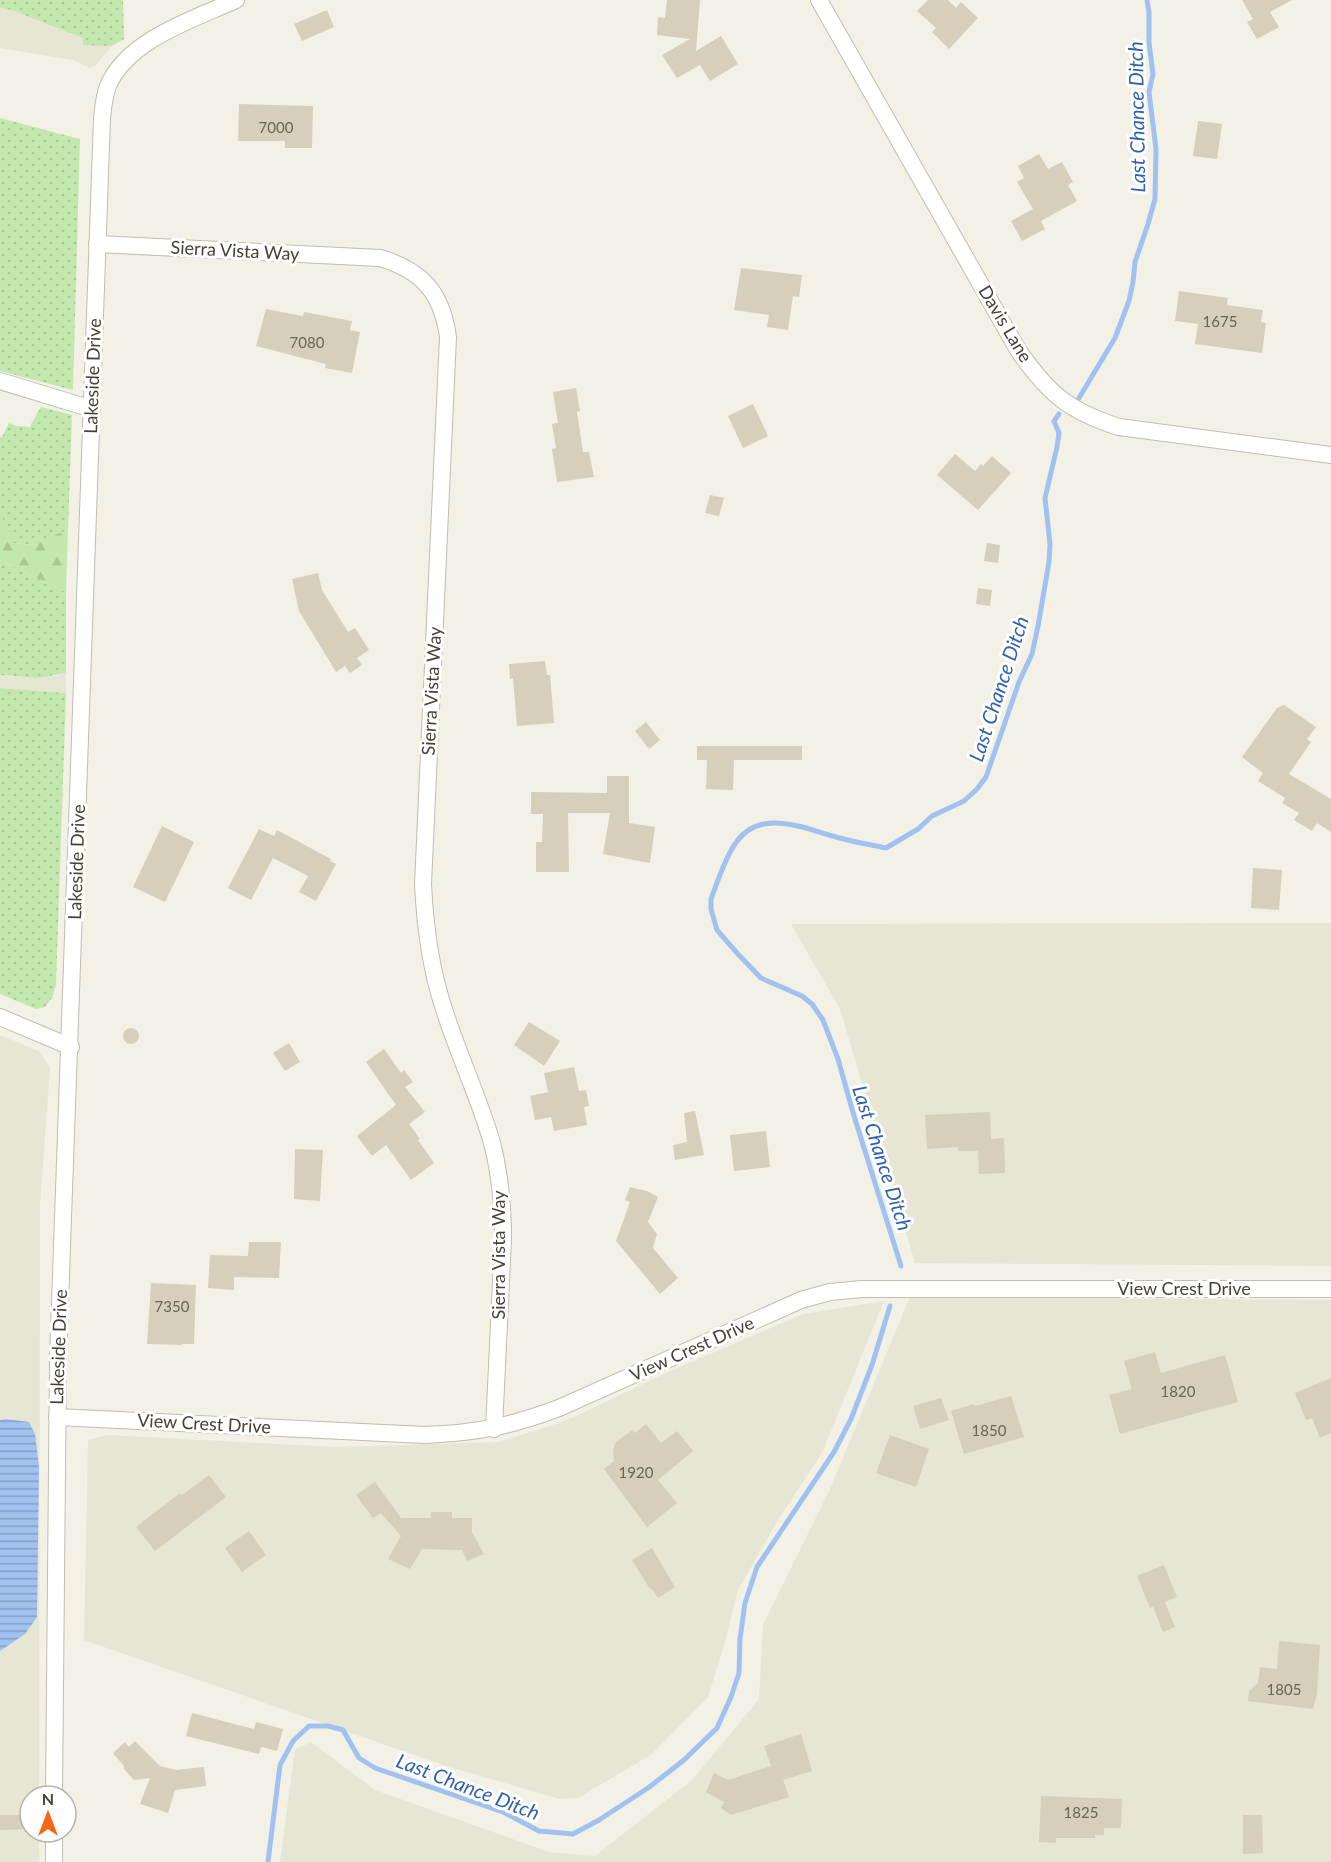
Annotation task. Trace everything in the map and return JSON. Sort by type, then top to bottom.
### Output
[{"type":"street","name":"Lakeside Drive","points":[[54,1784],[57,1417],[102,118],[108,86],[130,56],[159,36],[236,0]]},
{"type":"street","name":"Davis Lane","points":[[819,0],[1018,350],[1050,391],[1094,419],[1119,427],[1331,455]]},
{"type":"street","name":"Sierra Vista Way","points":[[97,244],[380,258],[398,263],[415,273],[428,285],[439,302],[446,320],[448,337],[424,894],[425,926],[442,1005],[491,1143],[499,1178],[503,1239],[494,1429]]},
{"type":"street","points":[[0,381],[92,409]]},
{"type":"street","points":[[0,1017],[70,1047]]},
{"type":"street","name":"View Crest Drive","points":[[57,1417],[425,1435],[461,1433],[494,1429],[559,1408],[801,1300],[830,1292],[862,1289],[1331,1290]]},
{"type":"street","points":[[54,1844],[54,1862]]},
{"type":"shaded area","points":[[0,0],[123,0],[124,39],[112,46],[95,66],[89,68],[73,60],[0,48]]},
{"type":"shaded area","points":[[66,673],[66,693],[0,688],[0,675],[56,676]]},
{"type":"shaded area","points":[[1331,923],[1331,1266],[915,1263],[840,1009],[791,924]]},
{"type":"shaded area","points":[[0,1035],[39,1051],[50,1068],[40,1206],[39,1784],[18,1784],[18,1844],[39,1844],[39,1862],[0,1862]]},
{"type":"shaded area","points":[[910,1297],[1331,1300],[1331,1862],[280,1862],[295,1750],[311,1742],[375,1790],[549,1852],[595,1856],[692,1780],[759,1699],[763,1625],[830,1489]]},
{"type":"shaded area","points":[[884,1301],[822,1453],[778,1520],[738,1590],[708,1697],[652,1754],[578,1798],[560,1799],[449,1767],[84,1640],[88,1440],[107,1435],[336,1447],[499,1442],[565,1421],[666,1373],[803,1314]]},
{"type":"green space","points":[[0,0],[123,0],[124,39],[112,46],[83,45],[83,38],[0,7]]},
{"type":"green space","points":[[0,118],[80,139],[73,390],[0,371]]},
{"type":"green space","points":[[41,407],[72,415],[68,530],[46,538],[35,545],[13,543],[0,513],[0,437],[9,423],[30,427]]},
{"type":"green space","points":[[0,513],[14,543],[35,545],[46,538],[68,530],[66,592],[0,560]]},
{"type":"green space","points":[[0,560],[66,592],[66,673],[38,678],[0,675]]},
{"type":"green space","points":[[0,688],[66,693],[56,985],[52,998],[45,1007],[36,1009],[0,994]]},
{"type":"water","points":[[0,1420],[29,1422],[35,1434],[39,1467],[37,1617],[25,1634],[0,1651]]},
{"type":"building","points":[[667,0],[700,0],[696,51],[721,36],[738,64],[710,81],[700,65],[677,78],[662,55],[690,39],[657,35],[658,17],[665,18]]},
{"type":"building","points":[[928,0],[948,0],[956,8],[961,2],[978,18],[949,49],[932,32],[936,28],[917,11]]},
{"type":"building","points":[[1242,0],[1292,0],[1270,12],[1279,27],[1257,39],[1247,22],[1253,19]]},
{"type":"building","points":[[327,10],[334,27],[302,41],[294,24]]},
{"type":"building","points":[[239,104],[313,106],[312,148],[285,148],[285,141],[238,141]]},
{"type":"building","points":[[1198,121],[1222,124],[1217,159],[1193,156]]},
{"type":"building","points":[[1039,154],[1048,169],[1062,162],[1073,182],[1068,185],[1077,201],[1041,221],[1045,229],[1022,241],[1011,221],[1033,209],[1017,182],[1024,178],[1018,166]]},
{"type":"building","points":[[741,268],[802,275],[799,297],[793,296],[788,330],[767,327],[769,315],[734,310]]},
{"type":"building","points":[[1179,291],[1228,298],[1227,305],[1263,310],[1261,322],[1266,323],[1262,353],[1195,344],[1198,324],[1175,321]]},
{"type":"building","points":[[266,309],[303,316],[304,312],[352,321],[350,330],[360,332],[352,373],[325,368],[326,364],[256,346]]},
{"type":"building","points":[[576,388],[583,452],[589,452],[594,477],[557,482],[552,449],[556,448],[552,424],[558,423],[553,392]]},
{"type":"building","points":[[753,404],[768,436],[743,448],[728,416]]},
{"type":"building","points":[[955,454],[975,471],[992,456],[1011,473],[978,510],[937,475]]},
{"type":"building","points":[[710,495],[724,498],[719,516],[705,513]]},
{"type":"building","points":[[987,543],[1000,545],[998,563],[984,561]]},
{"type":"building","points":[[318,573],[322,590],[348,632],[355,628],[369,650],[357,658],[362,665],[350,673],[345,666],[336,672],[299,611],[292,579]]},
{"type":"building","points":[[978,588],[992,590],[990,606],[976,604]]},
{"type":"building","points":[[545,661],[547,675],[550,675],[554,723],[517,726],[513,678],[510,679],[509,664]]},
{"type":"building","points":[[1284,705],[1316,727],[1307,739],[1311,742],[1289,774],[1331,799],[1331,832],[1317,823],[1312,831],[1294,820],[1299,813],[1282,803],[1285,798],[1258,781],[1263,773],[1242,757],[1277,708]]},
{"type":"building","points":[[646,722],[660,740],[649,749],[635,731]]},
{"type":"building","points":[[697,746],[802,746],[802,760],[734,760],[733,790],[706,789],[707,760],[697,760]]},
{"type":"building","points":[[607,776],[629,776],[629,823],[655,827],[650,863],[603,854],[610,813],[568,813],[569,872],[536,872],[536,842],[542,842],[543,814],[531,814],[531,792],[607,793]]},
{"type":"building","points":[[162,826],[194,842],[165,902],[133,887]]},
{"type":"building","points":[[259,829],[274,836],[277,830],[331,859],[330,861],[336,864],[316,901],[299,892],[308,876],[273,858],[251,900],[228,888]]},
{"type":"building","points":[[1253,868],[1282,870],[1279,910],[1251,908]]},
{"type":"building","points":[[529,1022],[560,1041],[544,1066],[514,1045]]},
{"type":"building","points":[[128,1028],[134,1028],[139,1036],[137,1042],[128,1044],[123,1039],[123,1033]]},
{"type":"building","points":[[289,1043],[300,1062],[285,1071],[273,1053]]},
{"type":"building","points":[[384,1049],[401,1073],[404,1070],[413,1082],[405,1087],[425,1112],[409,1124],[434,1163],[411,1180],[386,1145],[372,1156],[357,1136],[396,1105],[366,1062]]},
{"type":"building","points":[[574,1067],[579,1091],[586,1090],[589,1106],[584,1107],[587,1125],[554,1131],[551,1117],[535,1120],[530,1096],[548,1092],[544,1073]]},
{"type":"building","points":[[695,1111],[704,1155],[675,1160],[673,1145],[687,1142],[684,1113]]},
{"type":"building","points":[[990,1112],[991,1139],[1004,1138],[1005,1173],[979,1174],[978,1151],[958,1151],[958,1147],[927,1149],[925,1115]]},
{"type":"building","points":[[766,1131],[770,1167],[734,1171],[730,1135]]},
{"type":"building","points":[[295,1149],[323,1150],[320,1201],[294,1199]]},
{"type":"building","points":[[630,1187],[647,1191],[658,1197],[648,1222],[657,1234],[653,1248],[678,1278],[660,1294],[616,1241],[630,1202],[625,1200]]},
{"type":"building","points":[[249,1242],[281,1242],[279,1278],[234,1277],[234,1290],[208,1288],[210,1255],[248,1256]]},
{"type":"building","points":[[151,1283],[196,1285],[194,1344],[147,1344]]},
{"type":"building","points":[[1155,1352],[1161,1373],[1225,1355],[1238,1402],[1120,1434],[1109,1395],[1132,1389],[1124,1361]]},
{"type":"building","points":[[1331,1378],[1331,1433],[1320,1438],[1312,1418],[1306,1420],[1295,1393]]},
{"type":"building","points":[[1011,1396],[1024,1437],[964,1454],[951,1411]]},
{"type":"building","points":[[941,1398],[949,1420],[920,1429],[913,1406]]},
{"type":"building","points":[[646,1424],[661,1443],[677,1431],[693,1451],[658,1480],[677,1503],[647,1527],[604,1469],[614,1461],[615,1443],[632,1430],[635,1433]]},
{"type":"building","points":[[890,1435],[929,1449],[916,1487],[876,1473]]},
{"type":"building","points":[[209,1475],[226,1497],[155,1551],[136,1527],[180,1493],[182,1495]]},
{"type":"building","points":[[375,1482],[401,1518],[431,1518],[431,1512],[452,1512],[452,1518],[472,1518],[472,1532],[484,1554],[467,1561],[462,1550],[422,1549],[410,1569],[388,1559],[401,1536],[381,1513],[373,1518],[356,1495]]},
{"type":"building","points":[[249,1531],[266,1555],[242,1572],[225,1548]]},
{"type":"building","points":[[652,1548],[675,1587],[658,1598],[632,1560]]},
{"type":"building","points":[[1164,1565],[1177,1597],[1165,1602],[1175,1627],[1163,1632],[1153,1606],[1150,1608],[1137,1576]]},
{"type":"building","points":[[1279,1641],[1320,1645],[1317,1694],[1313,1709],[1248,1701],[1249,1691],[1258,1683],[1260,1667],[1277,1669]]},
{"type":"building","points":[[192,1713],[254,1729],[256,1722],[283,1729],[277,1751],[261,1747],[259,1754],[186,1736]]},
{"type":"building","points":[[801,1734],[812,1771],[783,1780],[789,1797],[731,1815],[721,1808],[724,1802],[706,1792],[714,1773],[728,1780],[771,1766],[764,1746]]},
{"type":"building","points":[[135,1741],[160,1766],[176,1770],[204,1767],[206,1786],[175,1790],[168,1813],[140,1804],[150,1778],[134,1780],[113,1753],[125,1742],[129,1747]]},
{"type":"building","points":[[1041,1796],[1122,1799],[1121,1828],[1104,1828],[1104,1835],[1095,1835],[1095,1838],[1056,1838],[1056,1843],[1039,1842]]},
{"type":"building","points":[[0,1815],[18,1815],[18,1829],[0,1830]]},
{"type":"building","points":[[1243,1815],[1262,1815],[1263,1853],[1243,1854]]},
{"type":"waterway","name":"Last Chance Ditch","points":[[1079,398],[1115,338],[1129,301],[1135,262],[1155,199],[1156,149],[1149,92],[1153,74],[1147,0]]},
{"type":"waterway","name":"Last Chance Ditch","points":[[901,1266],[838,1059],[823,1020],[812,1004],[802,996],[761,978],[737,953],[717,930],[711,909],[711,899],[731,850],[745,833],[756,826],[782,823],[886,848],[918,829],[932,816],[964,801],[986,777],[1019,682],[1032,654],[1038,626],[1050,544],[1045,498],[1059,433],[1054,421],[1059,414]]},
{"type":"waterway","name":"Last Chance Ditch","points":[[268,1862],[280,1765],[293,1741],[309,1726],[328,1726],[343,1730],[359,1758],[375,1768],[503,1812],[539,1831],[573,1834],[648,1788],[684,1760],[717,1728],[739,1673],[740,1639],[745,1603],[757,1567],[834,1452],[851,1419],[872,1365],[890,1306]]}]
